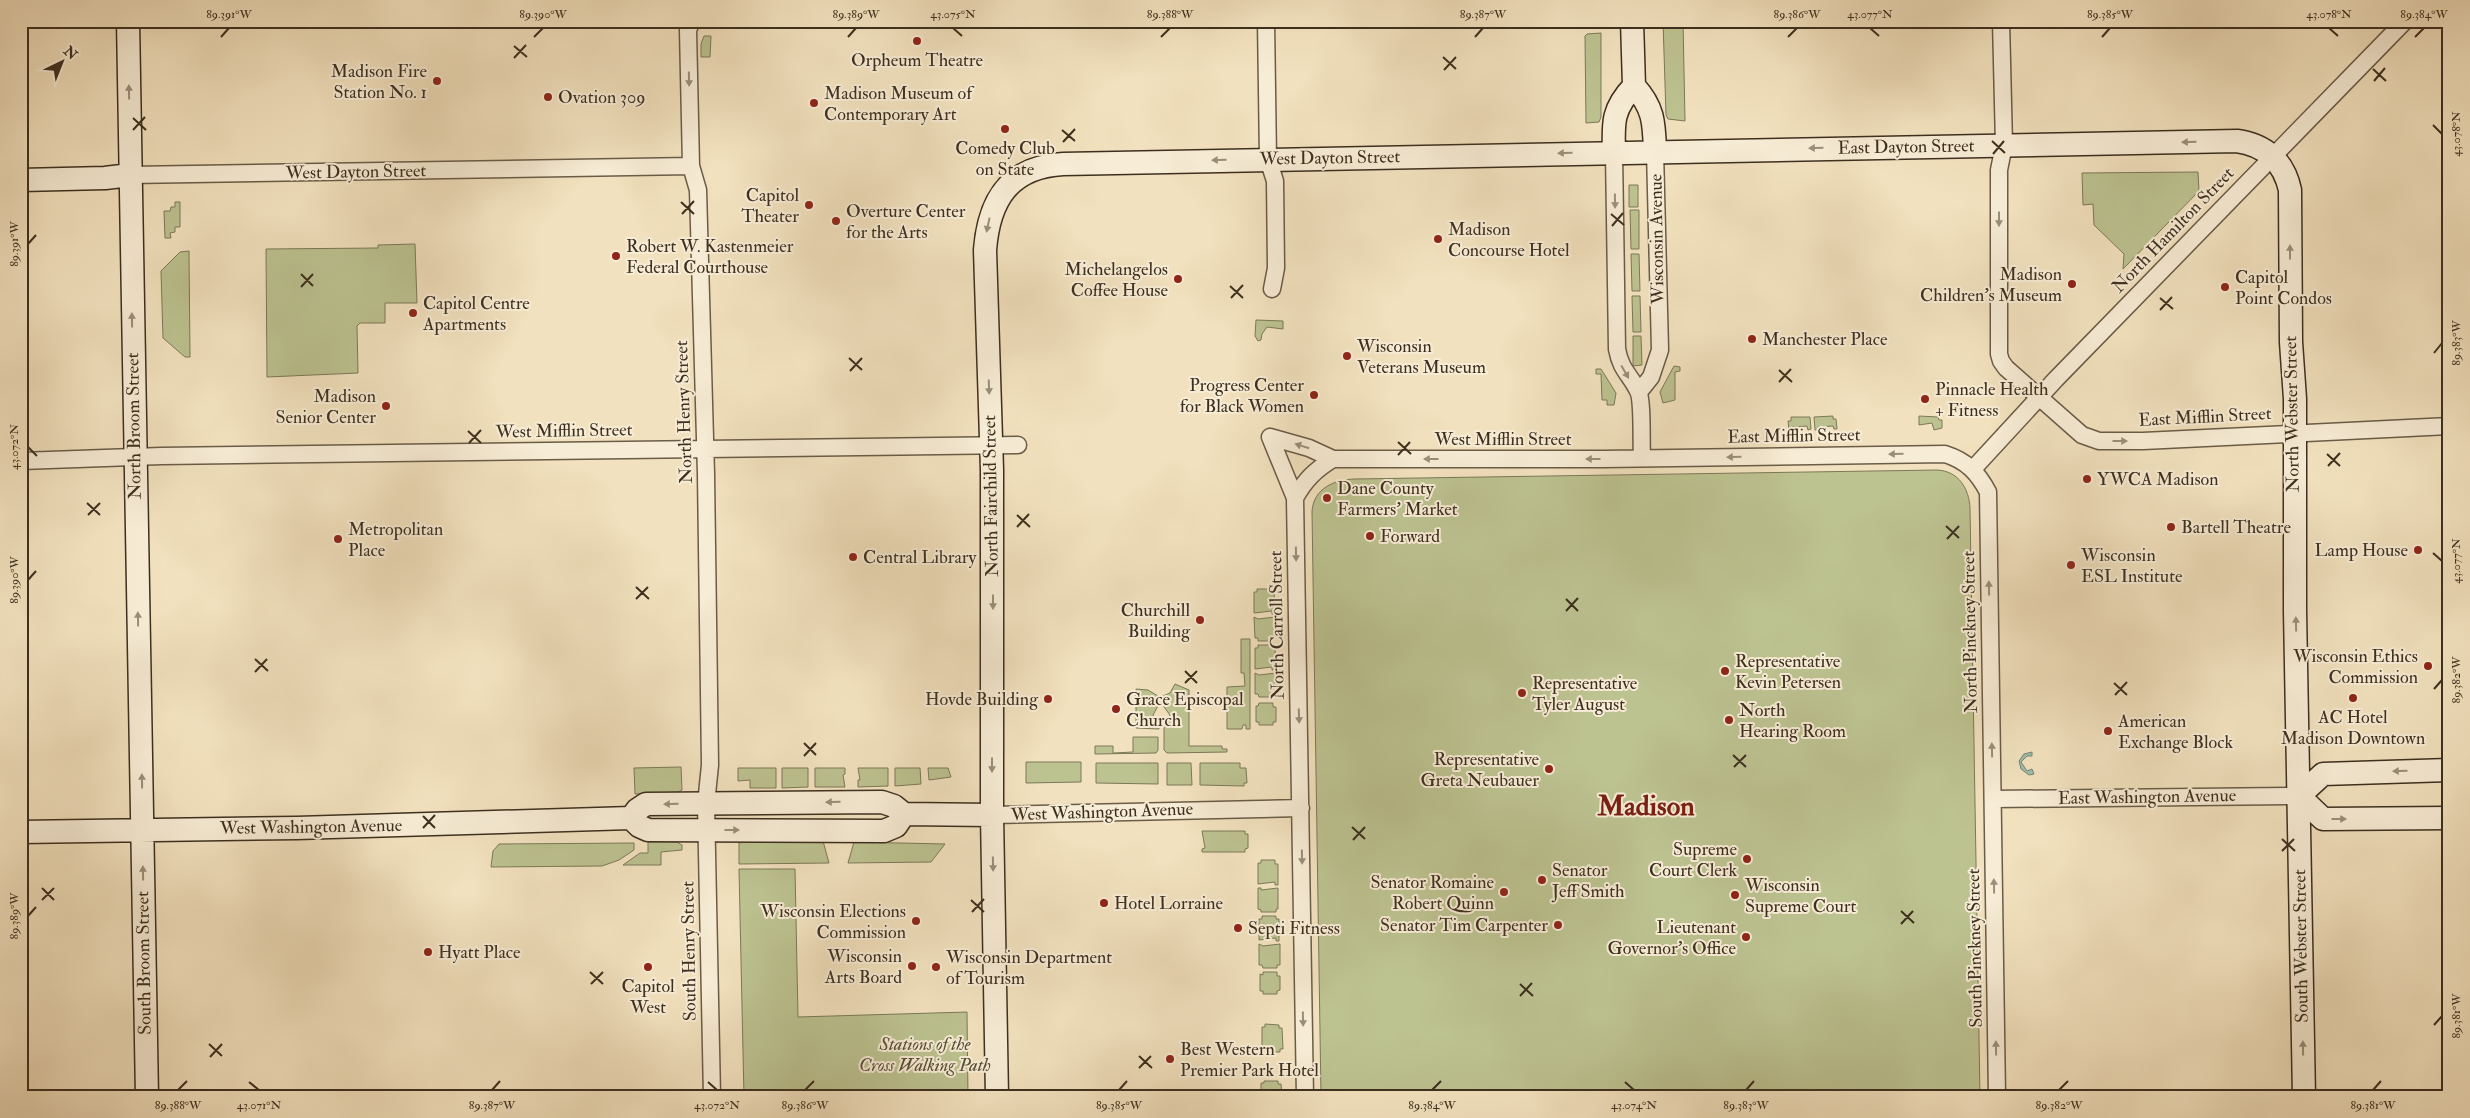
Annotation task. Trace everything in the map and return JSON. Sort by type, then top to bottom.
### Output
[{"type":"street","name":"North Broom Street","points":[[128,21],[142,830]]},
{"type":"street","name":"North Henry Street","points":[[692,21],[688,30],[691,166],[698,190],[705,449],[710,765],[706,804]]},
{"type":"street","points":[[1266,21],[1268,159],[1275,181],[1276,268],[1272,289]]},
{"type":"street","points":[[1632,21],[1634,86],[1623,97],[1616,110],[1613,125],[1617,349],[1626,375],[1639,392],[1642,458]]},
{"type":"street","points":[[2002,21],[2004,145],[1999,170],[2000,354],[2004,364],[2039,397]]},
{"type":"street","name":"North Hamilton Street","points":[[1973,469],[2039,397],[2405,21]]},
{"type":"street","name":"Wisconsin Avenue","points":[[1634,86],[1645,99],[1651,111],[1654,124],[1660,350],[1651,377],[1639,392]]},
{"type":"street","name":"East Dayton Street","points":[[1655,151],[2237,141],[2261,147],[2273,156]]},
{"type":"street","name":"West Dayton Street","points":[[1011,183],[1030,170],[1054,164],[1655,151]]},
{"type":"street","name":"North Webster Street","points":[[2273,156],[2287,177],[2290,190],[2291,342],[2295,399],[2300,796]]},
{"type":"street","name":"West Dayton Street","points":[[21,180],[130,176],[691,166]]},
{"type":"street","name":"North Fairchild Street","points":[[997,1097],[992,815],[991,445],[985,250],[988,224],[995,202],[1011,183]]},
{"type":"street","name":"East Mifflin Street","points":[[2039,397],[2082,435],[2098,441],[2143,441],[2449,426]]},
{"type":"street","points":[[1295,498],[1270,437],[1309,448],[1333,459]]},
{"type":"street","name":"West Mifflin Street","points":[[21,461],[135,456],[1018,445]]},
{"type":"street","name":"East Mifflin Street","points":[[1642,458],[1945,454],[1973,469]]},
{"type":"street","name":"West Mifflin Street","points":[[1333,459],[1642,458]]},
{"type":"street","points":[[1295,498],[1304,482],[1316,469],[1333,459]]},
{"type":"street","name":"North Pinckney Street","points":[[1973,469],[1982,480],[1988,492],[1994,799]]},
{"type":"street","name":"North Carroll Street","points":[[1295,498],[1306,1097]]},
{"type":"street","points":[[2449,770],[2323,774],[2300,796],[2323,819],[2449,818]]},
{"type":"street","name":"East Washington Avenue","points":[[1994,799],[2300,796]]},
{"type":"street","name":"South Webster Street","points":[[2300,796],[2304,1097]]},
{"type":"street","name":"South Pinckney Street","points":[[1994,799],[1997,1097]]},
{"type":"street","name":"West Washington Avenue","points":[[21,832],[631,818],[637,810],[646,804],[882,802],[894,806],[904,814],[992,815],[1300,808]]},
{"type":"street","name":"South Henry Street","points":[[706,804],[712,1097]]},
{"type":"street","points":[[631,818],[639,826],[648,830],[884,831],[896,826],[904,814]]},
{"type":"street","name":"South Broom Street","points":[[142,830],[147,1097]]},
{"type":"green space","points":[[1663,21],[1683,21],[1685,121],[1668,119],[1666,115]]},
{"type":"green space","points":[[1601,33],[1601,117],[1599,122],[1586,123],[1585,36],[1587,34]]},
{"type":"green space","points":[[704,36],[711,36],[710,57],[701,57],[701,44]]},
{"type":"green space","points":[[2198,172],[2199,191],[2123,269],[2124,254],[2094,225],[2093,204],[2083,205],[2082,173]]},
{"type":"green space","points":[[1629,185],[1638,185],[1638,207],[1629,207]]},
{"type":"green space","points":[[175,202],[180,202],[180,227],[175,227],[175,232],[170,233],[171,238],[165,238],[164,211],[170,211],[171,207],[175,207]]},
{"type":"green space","points":[[1630,210],[1639,210],[1639,249],[1631,249]]},
{"type":"green space","points":[[415,244],[417,303],[385,303],[385,323],[360,323],[357,326],[358,373],[267,377],[266,249],[378,248],[378,245]]},
{"type":"green space","points":[[189,251],[190,357],[185,357],[163,338],[161,271],[180,252]]},
{"type":"green space","points":[[1631,254],[1639,254],[1640,291],[1632,291]]},
{"type":"green space","points":[[1632,296],[1640,296],[1641,332],[1633,332]]},
{"type":"green space","points":[[1256,320],[1283,321],[1283,329],[1267,327],[1262,334],[1261,340],[1258,341],[1255,336]]},
{"type":"green space","points":[[1633,336],[1641,336],[1642,365],[1633,366]]},
{"type":"green space","points":[[1674,366],[1680,367],[1680,371],[1675,372],[1675,400],[1663,403],[1660,392]]},
{"type":"green space","points":[[1596,369],[1601,369],[1616,393],[1614,405],[1607,405],[1607,400],[1602,400],[1601,374],[1596,374]]},
{"type":"green space","points":[[1833,416],[1833,419],[1836,419],[1837,429],[1834,429],[1833,426],[1818,427],[1818,430],[1815,430],[1814,417]]},
{"type":"green space","points":[[1919,416],[1938,417],[1939,420],[1942,420],[1942,428],[1934,430],[1932,423],[1919,425]]},
{"type":"green space","points":[[1791,417],[1810,417],[1811,429],[1808,430],[1807,426],[1792,427],[1792,430],[1789,430],[1788,421],[1791,421]]},
{"type":"green space","points":[[1945,471],[1957,477],[1968,494],[1970,508],[1980,1097],[1321,1097],[1312,511],[1317,496],[1321,491],[1339,481],[1354,479]]},
{"type":"green space","points":[[1257,589],[1272,589],[1272,592],[1274,592],[1275,614],[1272,614],[1272,611],[1254,613],[1254,592],[1257,592]]},
{"type":"green space","points":[[1254,617],[1258,619],[1275,617],[1275,638],[1272,638],[1272,641],[1258,641],[1258,638],[1255,638]]},
{"type":"green space","points":[[1241,639],[1250,639],[1250,729],[1246,729],[1246,725],[1243,725],[1242,729],[1227,729],[1227,687],[1245,686],[1244,673],[1241,673]]},
{"type":"green space","points":[[1258,645],[1272,645],[1272,648],[1275,648],[1276,670],[1272,670],[1272,667],[1255,669],[1255,648],[1258,648]]},
{"type":"green space","points":[[1255,673],[1259,675],[1276,673],[1276,694],[1273,694],[1273,697],[1259,697],[1258,694],[1255,694]]},
{"type":"green space","points":[[1175,684],[1189,690],[1189,746],[1222,746],[1222,749],[1227,749],[1227,752],[1167,753],[1164,750],[1164,724],[1168,721],[1170,715],[1164,707],[1163,696],[1170,693]]},
{"type":"green space","points":[[1136,689],[1148,690],[1158,696],[1158,706],[1153,715],[1159,729],[1136,728]]},
{"type":"green space","points":[[1259,703],[1273,703],[1273,707],[1276,707],[1276,722],[1273,722],[1273,725],[1259,725],[1259,722],[1256,722],[1256,706]]},
{"type":"green space","points":[[1133,737],[1158,737],[1158,750],[1156,753],[1095,754],[1095,746],[1113,746],[1113,753],[1133,752]]},
{"type":"green space","points":[[1026,762],[1081,762],[1081,782],[1026,783]]},
{"type":"green space","points":[[1096,763],[1158,763],[1158,784],[1096,783]]},
{"type":"green space","points":[[1167,763],[1191,763],[1192,785],[1167,785]]},
{"type":"green space","points":[[1200,763],[1240,763],[1240,768],[1246,768],[1247,783],[1244,783],[1244,786],[1200,785]]},
{"type":"green space","points":[[681,767],[682,790],[678,792],[635,794],[634,768]]},
{"type":"green space","points":[[738,768],[776,768],[776,788],[750,788],[750,780],[738,781]]},
{"type":"green space","points":[[782,768],[808,768],[808,787],[782,788]]},
{"type":"green space","points":[[815,768],[845,768],[845,774],[843,775],[845,787],[815,787]]},
{"type":"green space","points":[[858,768],[888,768],[888,786],[858,787],[858,780],[860,780]]},
{"type":"green space","points":[[895,768],[920,768],[921,784],[895,786]]},
{"type":"green space","points":[[928,768],[948,768],[951,777],[929,780]]},
{"type":"green space","points":[[1202,831],[1245,831],[1245,834],[1248,834],[1248,848],[1245,849],[1245,852],[1202,852],[1202,849],[1205,848]]},
{"type":"green space","points":[[752,840],[823,841],[829,863],[739,864],[739,843]]},
{"type":"green space","points":[[648,842],[677,842],[682,845],[682,850],[661,852],[661,865],[623,865],[640,853],[648,853]]},
{"type":"green space","points":[[854,842],[945,844],[931,862],[848,863]]},
{"type":"green space","points":[[634,843],[634,850],[619,860],[602,866],[491,867],[493,851],[499,844]]},
{"type":"green space","points":[[1261,860],[1275,860],[1275,864],[1278,864],[1278,885],[1275,885],[1275,882],[1258,884],[1258,863],[1261,863]]},
{"type":"green space","name":"Stations of the Cross Walking Path","points":[[739,869],[795,869],[798,1017],[967,1012],[968,1097],[744,1097]]},
{"type":"green space","points":[[1258,888],[1261,888],[1261,890],[1278,888],[1278,909],[1276,909],[1276,912],[1261,912],[1258,909]]},
{"type":"green space","points":[[1262,916],[1276,916],[1276,919],[1279,919],[1279,941],[1276,941],[1276,938],[1259,940],[1259,919],[1262,919]]},
{"type":"green space","points":[[1259,944],[1263,946],[1280,944],[1280,965],[1277,965],[1277,968],[1263,968],[1262,965],[1259,965]]},
{"type":"green space","points":[[1263,972],[1277,972],[1277,976],[1280,976],[1280,990],[1277,991],[1277,994],[1263,994],[1263,991],[1260,991],[1260,974],[1263,975]]},
{"type":"green space","points":[[1265,1024],[1279,1025],[1279,1028],[1282,1028],[1283,1049],[1280,1049],[1280,1052],[1266,1052],[1266,1050],[1262,1049],[1262,1027],[1265,1027]]},
{"type":"green space","points":[[1264,1081],[1278,1081],[1278,1084],[1281,1084],[1282,1097],[1261,1097],[1261,1083],[1264,1083]]},
{"type":"shaded area","points":[[2032,752],[2032,756],[2027,756],[2021,762],[2027,771],[2032,769],[2034,774],[2029,775],[2021,769],[2019,761],[2024,754]]},
{"type":"place","name":"Orpheum Theatre","points":[[917,41]]},
{"type":"place","name":"Madison Fire Station No. 1","points":[[437,81]]},
{"type":"place","name":"Ovation 309","points":[[548,97]]},
{"type":"place","name":"Madison Museum of Contemporary Art","points":[[814,103]]},
{"type":"place","name":"Comedy Club on State","points":[[1005,129]]},
{"type":"place","name":"Capitol Theater","points":[[809,205]]},
{"type":"place","name":"Overture Center for the Arts","points":[[836,221]]},
{"type":"place","name":"Madison Concourse Hotel","points":[[1438,239]]},
{"type":"place","name":"Robert W. Kastenmeier Federal Courthouse","points":[[616,256]]},
{"type":"place","name":"Michelangelos Coffee House","points":[[1178,279]]},
{"type":"place","name":"Madison Children's Museum","points":[[2072,284]]},
{"type":"place","name":"Capitol Point Condos","points":[[2225,287]]},
{"type":"place","name":"Capitol Centre Apartments","points":[[413,313]]},
{"type":"place","name":"Manchester Place","points":[[1752,339]]},
{"type":"place","name":"Wisconsin Veterans Museum","points":[[1347,356]]},
{"type":"place","name":"Progress Center for Black Women","points":[[1314,395]]},
{"type":"place","name":"Pinnacle Health + Fitness","points":[[1925,399]]},
{"type":"place","name":"Madison Senior Center","points":[[386,406]]},
{"type":"place","name":"YWCA Madison","points":[[2087,479]]},
{"type":"place","name":"Dane County Farmers' Market","points":[[1327,498]]},
{"type":"place","name":"Bartell Theatre","points":[[2171,527]]},
{"type":"place","name":"Forward","points":[[1370,536]]},
{"type":"place","name":"Metropolitan Place","points":[[338,539]]},
{"type":"place","name":"Lamp House","points":[[2418,550]]},
{"type":"place","name":"Central Library","points":[[853,557]]},
{"type":"place","name":"Wisconsin ESL Institute","points":[[2071,565]]},
{"type":"place","name":"Churchill Building","points":[[1200,620]]},
{"type":"place","name":"Wisconsin Ethics Commission","points":[[2428,666]]},
{"type":"place","name":"Representative Kevin Petersen","points":[[1725,671]]},
{"type":"place","name":"Representative Tyler August","points":[[1522,693]]},
{"type":"place","name":"AC Hotel Madison Downtown","points":[[2353,698]]},
{"type":"place","name":"Hovde Building","points":[[1048,699]]},
{"type":"place","name":"Grace Episcopal Church","points":[[1116,709]]},
{"type":"place","name":"North Hearing Room","points":[[1729,720]]},
{"type":"place","name":"American Exchange Block","points":[[2108,731]]},
{"type":"place","name":"Representative Greta Neubauer","points":[[1549,769]]},
{"type":"place","name":"Supreme Court Clerk","points":[[1747,859]]},
{"type":"place","name":"Senator Jeff Smith","points":[[1542,880]]},
{"type":"place","name":"Senator Romaine Robert Quinn","points":[[1504,892]]},
{"type":"place","name":"Wisconsin Supreme Court","points":[[1735,895]]},
{"type":"place","name":"Hotel Lorraine","points":[[1104,903]]},
{"type":"place","name":"Wisconsin Elections Commission","points":[[916,921]]},
{"type":"place","name":"Senator Tim Carpenter","points":[[1558,925]]},
{"type":"place","name":"Septi Fitness","points":[[1238,928]]},
{"type":"place","name":"Lieutenant Governor's Office","points":[[1746,937]]},
{"type":"place","name":"Hyatt Place","points":[[428,952]]},
{"type":"place","name":"Wisconsin Arts Board","points":[[912,966]]},
{"type":"place","name":"Capitol West","points":[[648,967]]},
{"type":"place","name":"Wisconsin Department of Tourism","points":[[936,967]]},
{"type":"place","name":"Best Western Premier Park Hotel","points":[[1170,1059]]},
{"type":"district","name":"Madison","points":[[1646,806]]}]
